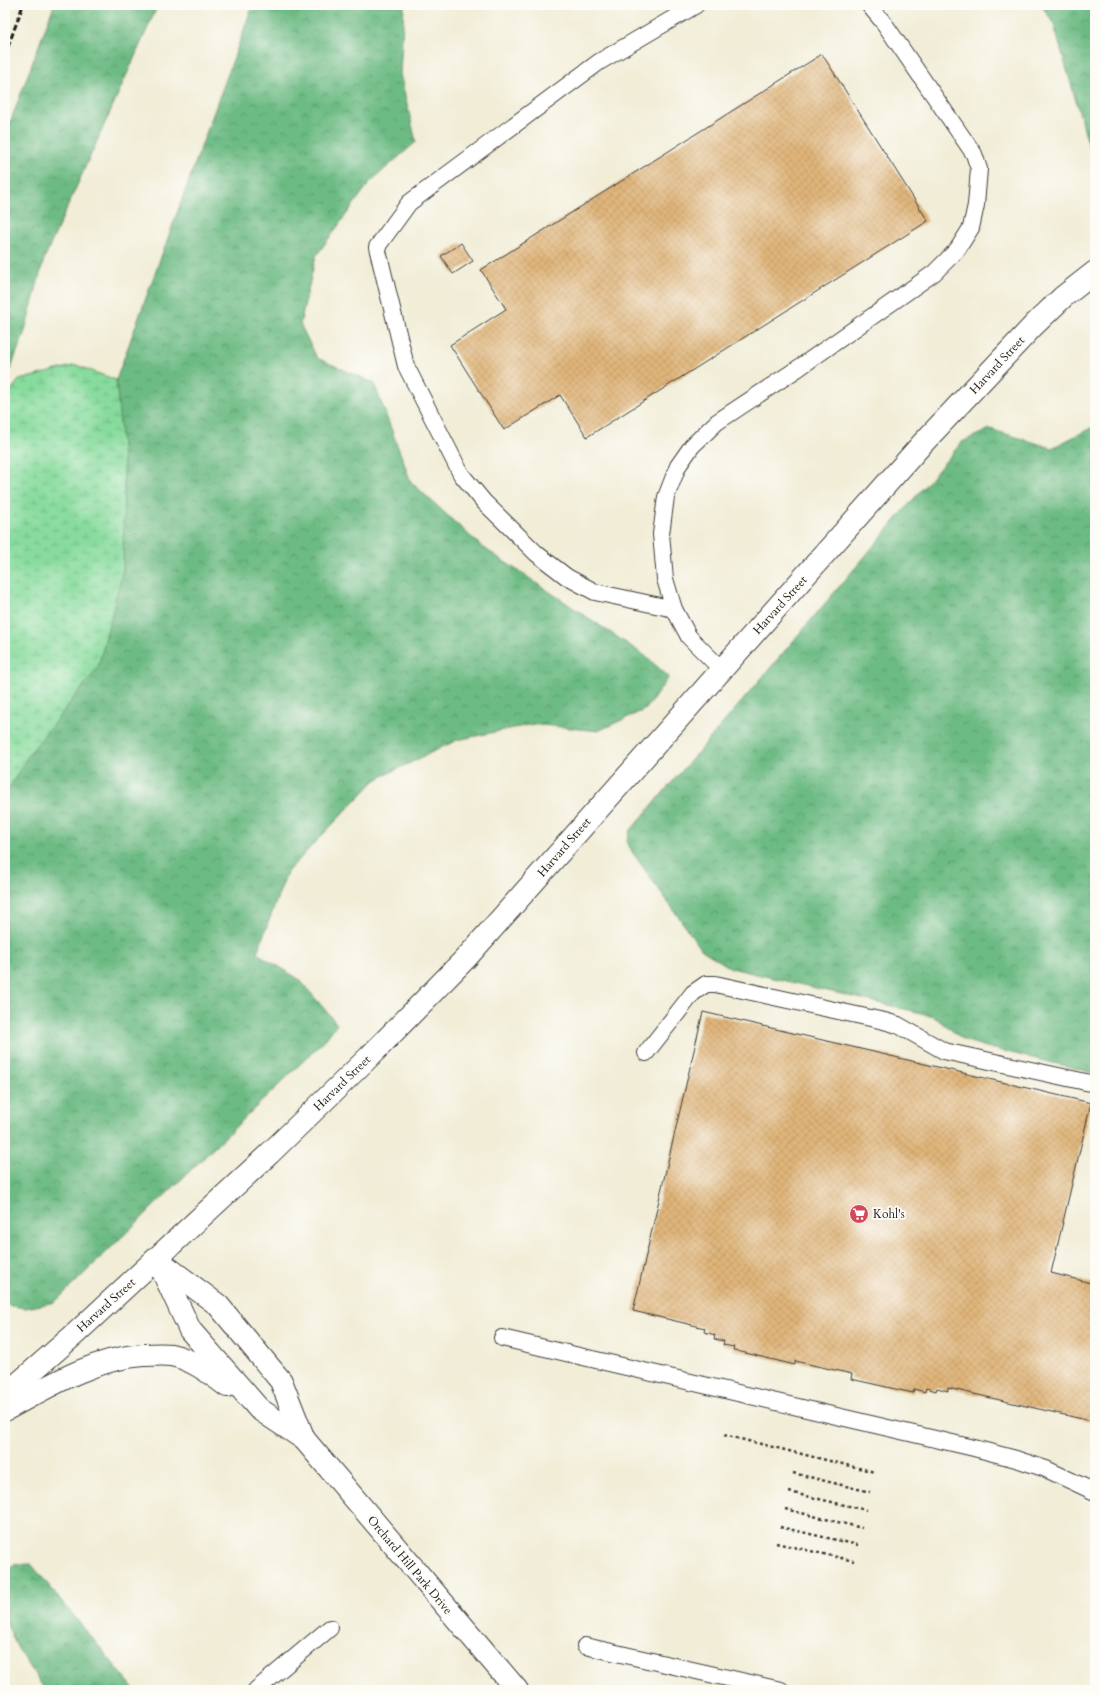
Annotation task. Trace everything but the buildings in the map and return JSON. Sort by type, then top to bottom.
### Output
[{"type":"main road","name":"Harvard Street","points":[[5,1395],[157,1259],[297,1127],[467,958],[922,444],[1034,325],[1063,297],[1095,272]]},
{"type":"main road","name":"Orchard Hill Park Drive","points":[[157,1259],[190,1330],[258,1409],[304,1439],[517,1690]]},
{"type":"main road","name":"Orchard Hill Park Drive","points":[[157,1259],[218,1305],[281,1381],[304,1439]]},
{"type":"main road","points":[[5,1410],[86,1368],[121,1358],[154,1354],[170,1355],[187,1360],[203,1368],[258,1409]]},
{"type":"lane","points":[[674,609],[595,592],[567,577],[537,554],[484,502],[461,474],[406,366],[377,247],[408,203],[599,62],[696,5]]},
{"type":"lane","points":[[722,670],[689,637],[674,609],[665,579],[662,526],[666,496],[678,466],[692,446],[717,422],[800,367],[934,273],[957,250],[971,228],[976,205],[979,169],[974,154],[884,23],[869,5]]},
{"type":"lane","points":[[646,1053],[693,993],[706,984],[715,984],[884,1021],[898,1025],[944,1051],[1095,1084]]},
{"type":"lane","points":[[502,1338],[981,1450],[1046,1469],[1095,1492]]},
{"type":"lane","points":[[256,1690],[330,1628]]},
{"type":"lane","points":[[585,1646],[781,1690]]},
{"type":"path","points":[[724,1435],[875,1472]]},
{"type":"path","points":[[793,1474],[870,1492]]},
{"type":"path","points":[[789,1492],[866,1510]]},
{"type":"path","points":[[785,1509],[862,1528]]},
{"type":"path","points":[[780,1527],[858,1545]]},
{"type":"path","points":[[776,1543],[854,1561]]},
{"type":"green space","points":[[54,5],[158,5],[44,259],[25,331],[5,383],[5,136]]},
{"type":"green space","points":[[253,5],[404,5],[400,74],[416,142],[370,182],[316,256],[300,324],[317,358],[374,383],[411,482],[481,546],[644,655],[669,677],[646,709],[598,731],[533,724],[457,740],[375,780],[287,872],[257,953],[299,979],[337,1024],[324,1041],[55,1302],[26,1308],[5,1305],[5,795],[30,753],[98,668],[123,569],[124,470],[116,380]]},
{"type":"green space","points":[[1041,5],[1095,5],[1095,167],[1053,22]]},
{"type":"green space","points":[[76,365],[116,380],[124,470],[123,569],[98,668],[30,753],[5,795],[5,398],[19,380]]},
{"type":"green space","points":[[1095,426],[1095,1073],[986,1047],[964,1040],[936,1018],[921,1013],[731,968],[702,950],[633,853],[627,842],[630,831],[962,442],[990,429],[1052,448]]},
{"type":"green space","points":[[31,1564],[135,1690],[45,1690],[17,1647],[5,1620],[5,1570],[13,1565]]},
{"type":"railway","points":[[5,55],[23,5]]},
{"type":"place","name":"Kohl's","points":[[859,1214]]}]
